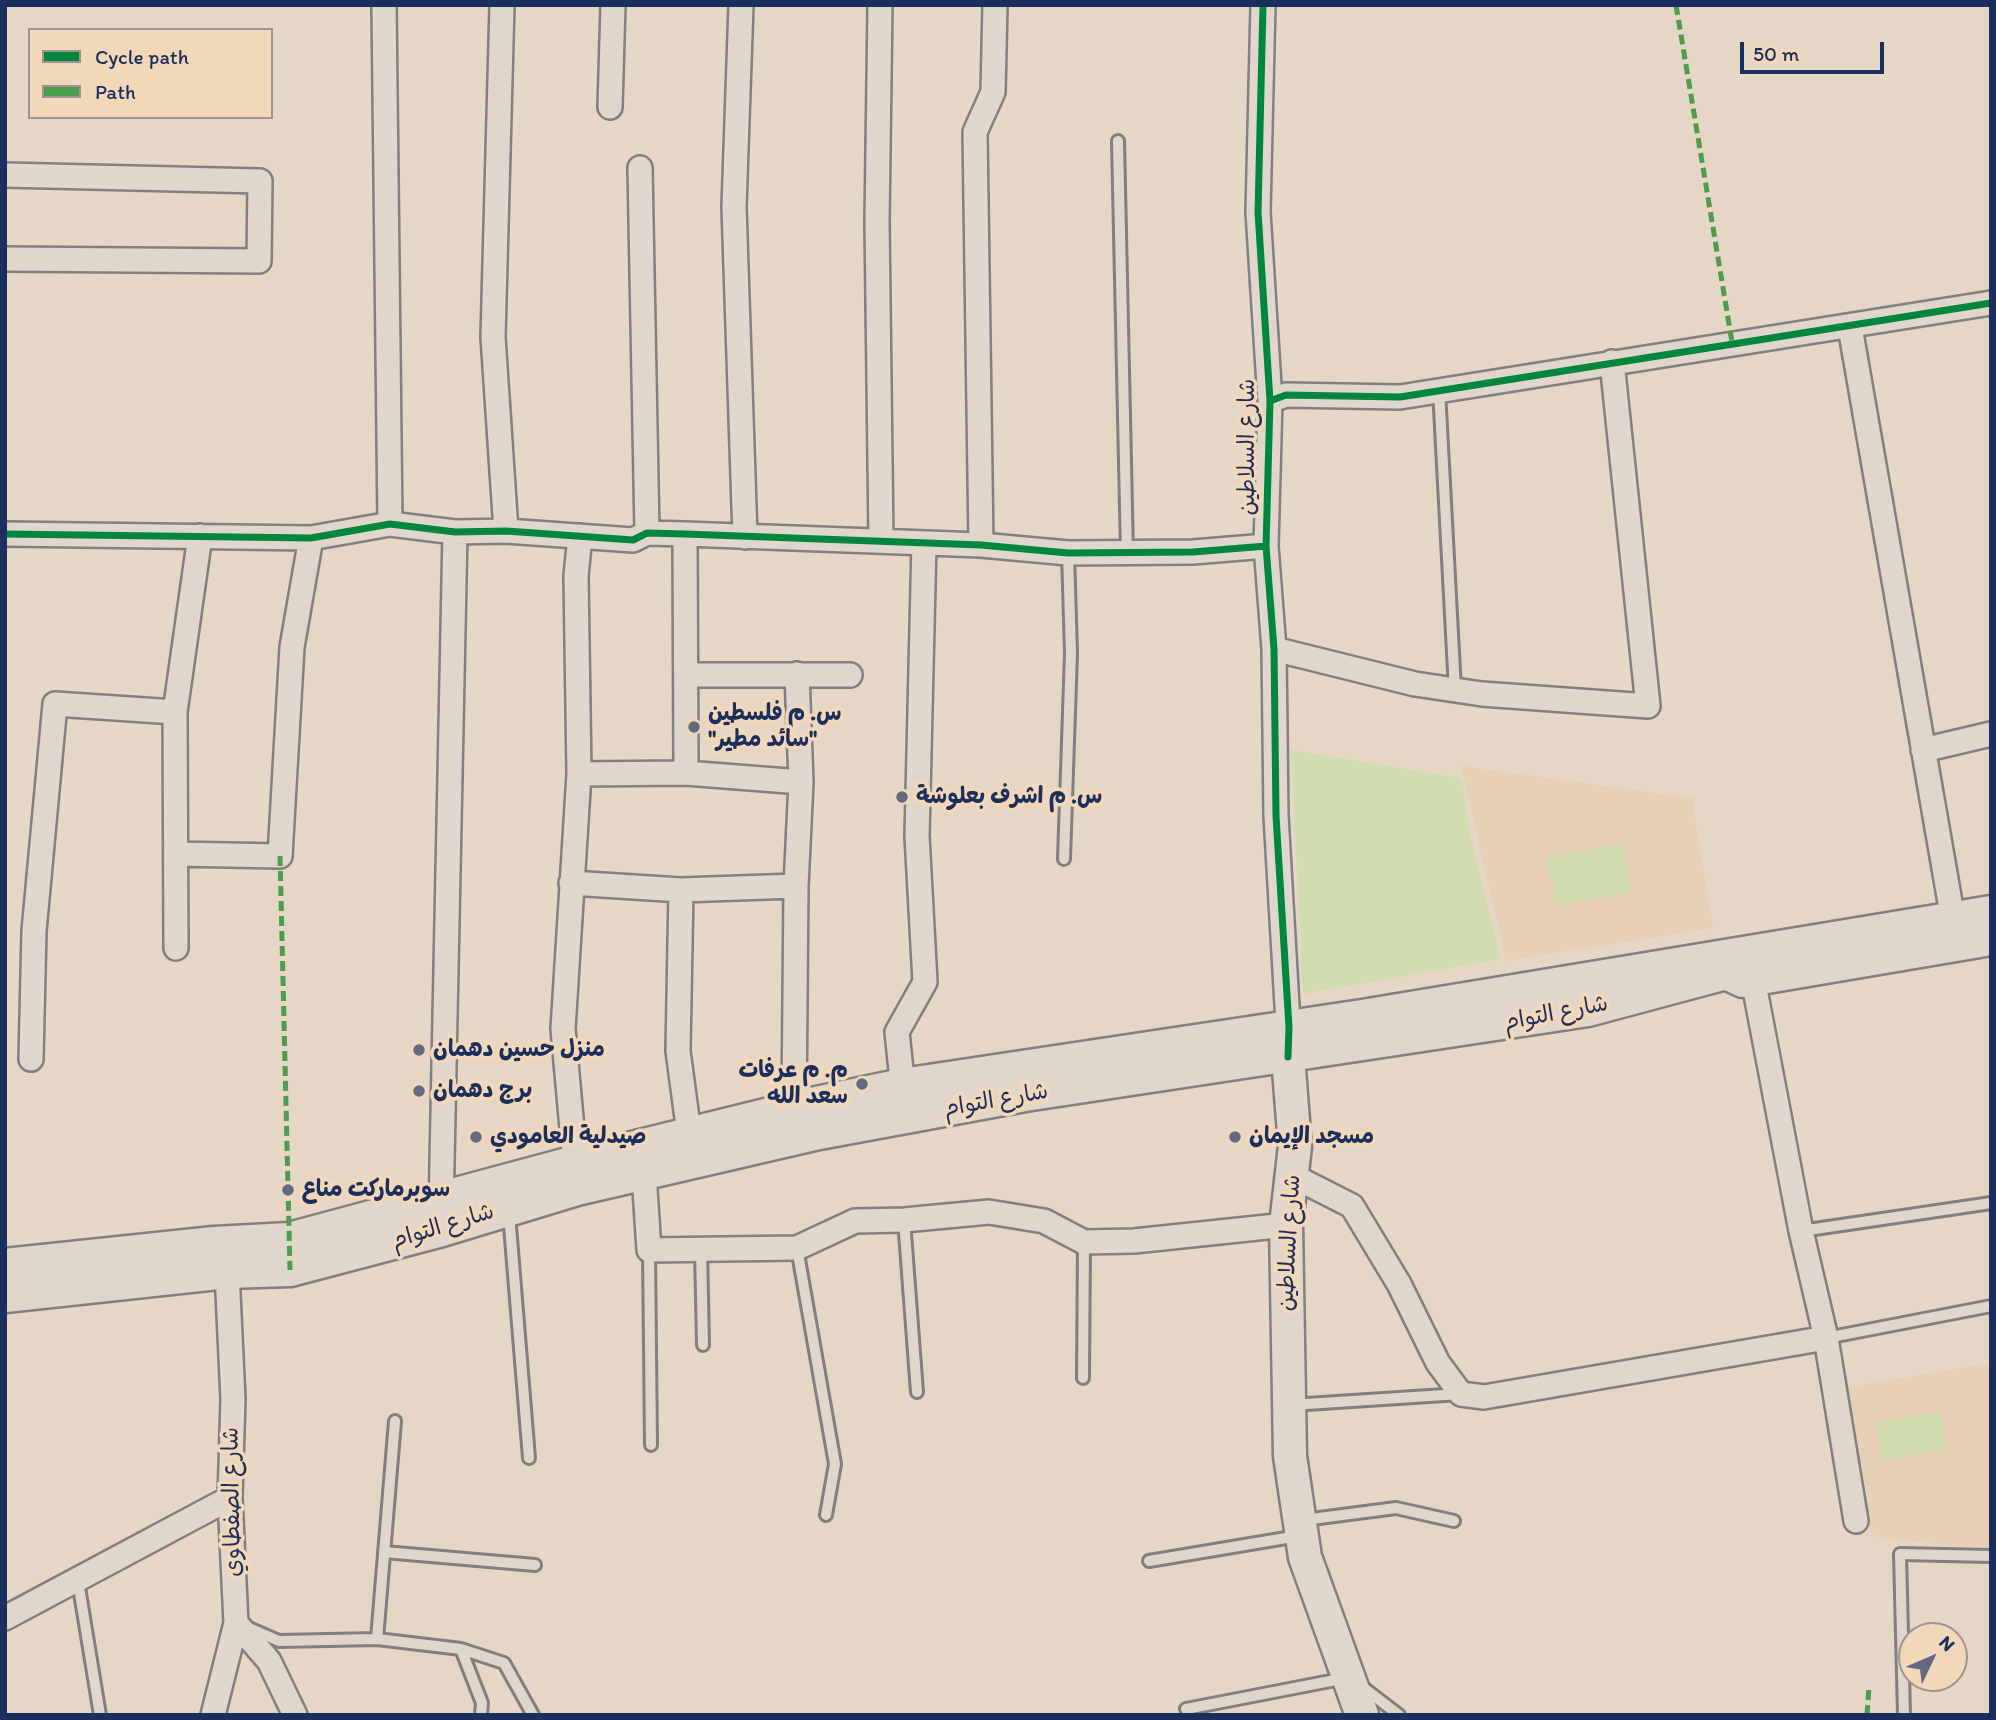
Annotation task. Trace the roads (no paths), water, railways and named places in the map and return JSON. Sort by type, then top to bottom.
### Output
[{"type":"main road","name":"شارع التوام","points":[[5,1296],[227,1272],[290,1270],[442,1230],[509,1208],[644,1174],[691,1147],[794,1108],[902,1085],[1588,1010],[1726,974],[1743,981],[1955,931],[1991,912]]},
{"type":"main road","name":"شارع التوام","points":[[5,1265],[289,1239],[575,1162],[906,1117],[1025,1096],[1289,1042],[1955,931],[1991,939]]},
{"type":"main road","name":"شارع السلاطين","points":[[1289,1042],[1294,1113],[1293,1176],[1286,1225],[1288,1405],[1299,1528],[1314,1588],[1362,1715]]},
{"type":"street","points":[[384,5],[390,524]]},
{"type":"street","points":[[502,5],[493,337],[506,531]]},
{"type":"street","points":[[610,107],[614,5]]},
{"type":"street","points":[[741,5],[734,207],[745,537]]},
{"type":"street","points":[[880,5],[877,222],[881,541]]},
{"type":"street","points":[[981,545],[975,132],[993,92],[995,5]]},
{"type":"street","name":"شارع السلاطين","points":[[1264,5],[1258,212],[1270,401],[1266,546],[1274,649],[1276,816],[1289,1042]]},
{"type":"street","points":[[640,168],[647,533]]},
{"type":"street","points":[[5,175],[260,181],[259,261],[5,259]]},
{"type":"street","points":[[1270,401],[1286,396],[1400,397],[1732,342],[1850,327],[1991,303]]},
{"type":"street","points":[[1850,327],[1955,931]]},
{"type":"street","points":[[1274,649],[1415,684],[1455,690],[1648,706],[1612,362]]},
{"type":"street","points":[[5,534],[311,538],[390,524],[455,532],[506,531],[633,540],[647,533],[685,534],[981,545],[1068,553],[1127,554],[1266,546]]},
{"type":"street","points":[[442,1230],[439,1197],[455,532]]},
{"type":"street","points":[[685,534],[686,773]]},
{"type":"street","points":[[176,948],[175,712],[200,536]]},
{"type":"street","points":[[575,1162],[563,1029],[579,774],[576,576],[580,536]]},
{"type":"street","points":[[176,854],[280,856],[292,647],[311,538]]},
{"type":"street","points":[[906,1117],[897,1032],[925,982],[917,836],[924,543]]},
{"type":"street","points":[[794,1108],[796,886],[801,782],[797,674]]},
{"type":"street","points":[[686,675],[850,675]]},
{"type":"street","points":[[30,1059],[34,931],[55,704],[175,712]]},
{"type":"street","points":[[1923,750],[1991,734]]},
{"type":"street","points":[[579,774],[686,773],[801,782]]},
{"type":"street","points":[[571,883],[681,890],[796,886]]},
{"type":"street","points":[[681,890],[678,1051],[691,1147]]},
{"type":"street","points":[[1753,979],[1801,1231],[1826,1338],[1856,1521]]},
{"type":"street","points":[[644,1174],[649,1250],[797,1248],[855,1221],[904,1220],[989,1212],[1044,1221],[1084,1242],[1134,1241],[1286,1225]]},
{"type":"street","points":[[1293,1176],[1352,1206],[1399,1284],[1438,1363],[1461,1394],[1484,1397],[1826,1338]]},
{"type":"street","name":"شارع الصفطاوي","points":[[213,1715],[236,1623],[230,1498],[233,1399],[227,1272]]},
{"type":"street","points":[[5,1618],[230,1498]]},
{"type":"street","points":[[236,1623],[269,1661],[295,1715]]},
{"type":"lane","points":[[1118,141],[1127,554]]},
{"type":"lane","points":[[1439,390],[1455,690]]},
{"type":"lane","points":[[1064,859],[1071,653],[1068,553]]},
{"type":"lane","points":[[1801,1231],[1991,1203]]},
{"type":"lane","points":[[509,1208],[529,1458]]},
{"type":"lane","points":[[904,1220],[917,1392]]},
{"type":"lane","points":[[1083,1378],[1084,1242]]},
{"type":"lane","points":[[797,1248],[835,1464],[826,1515]]},
{"type":"lane","points":[[649,1250],[651,1445]]},
{"type":"lane","points":[[701,1250],[704,1345]]},
{"type":"lane","points":[[1826,1338],[1991,1306]]},
{"type":"lane","points":[[1288,1405],[1461,1394]]},
{"type":"lane","points":[[377,1639],[395,1421]]},
{"type":"lane","points":[[1149,1561],[1396,1508],[1454,1521]]},
{"type":"lane","points":[[384,1552],[535,1565]]},
{"type":"lane","points":[[1904,1715],[1900,1553],[1991,1556]]},
{"type":"lane","points":[[78,1581],[100,1715]]},
{"type":"lane","points":[[236,1623],[279,1641],[377,1639],[461,1648],[504,1662],[533,1715]]},
{"type":"lane","points":[[461,1648],[482,1703],[481,1715]]},
{"type":"lane","points":[[1186,1709],[1349,1677],[1399,1715]]},
{"type":"place","name":"س. م فلسطين \"سائد مطير\"","points":[[694,727]]},
{"type":"place","name":"س. م اشرف بعلوشة","points":[[902,797]]},
{"type":"place","name":"منزل حسين دهمان","points":[[419,1050]]},
{"type":"place","name":"م. م عرفات سعد الله","points":[[862,1084]]},
{"type":"place","name":"برج دهمان","points":[[419,1091]]},
{"type":"place","name":"صيدلية العامودي","points":[[476,1137]]},
{"type":"place","name":"مسجد الإيمان","points":[[1235,1137]]},
{"type":"place","name":"سوبرماركت مناع","points":[[288,1190]]}]
